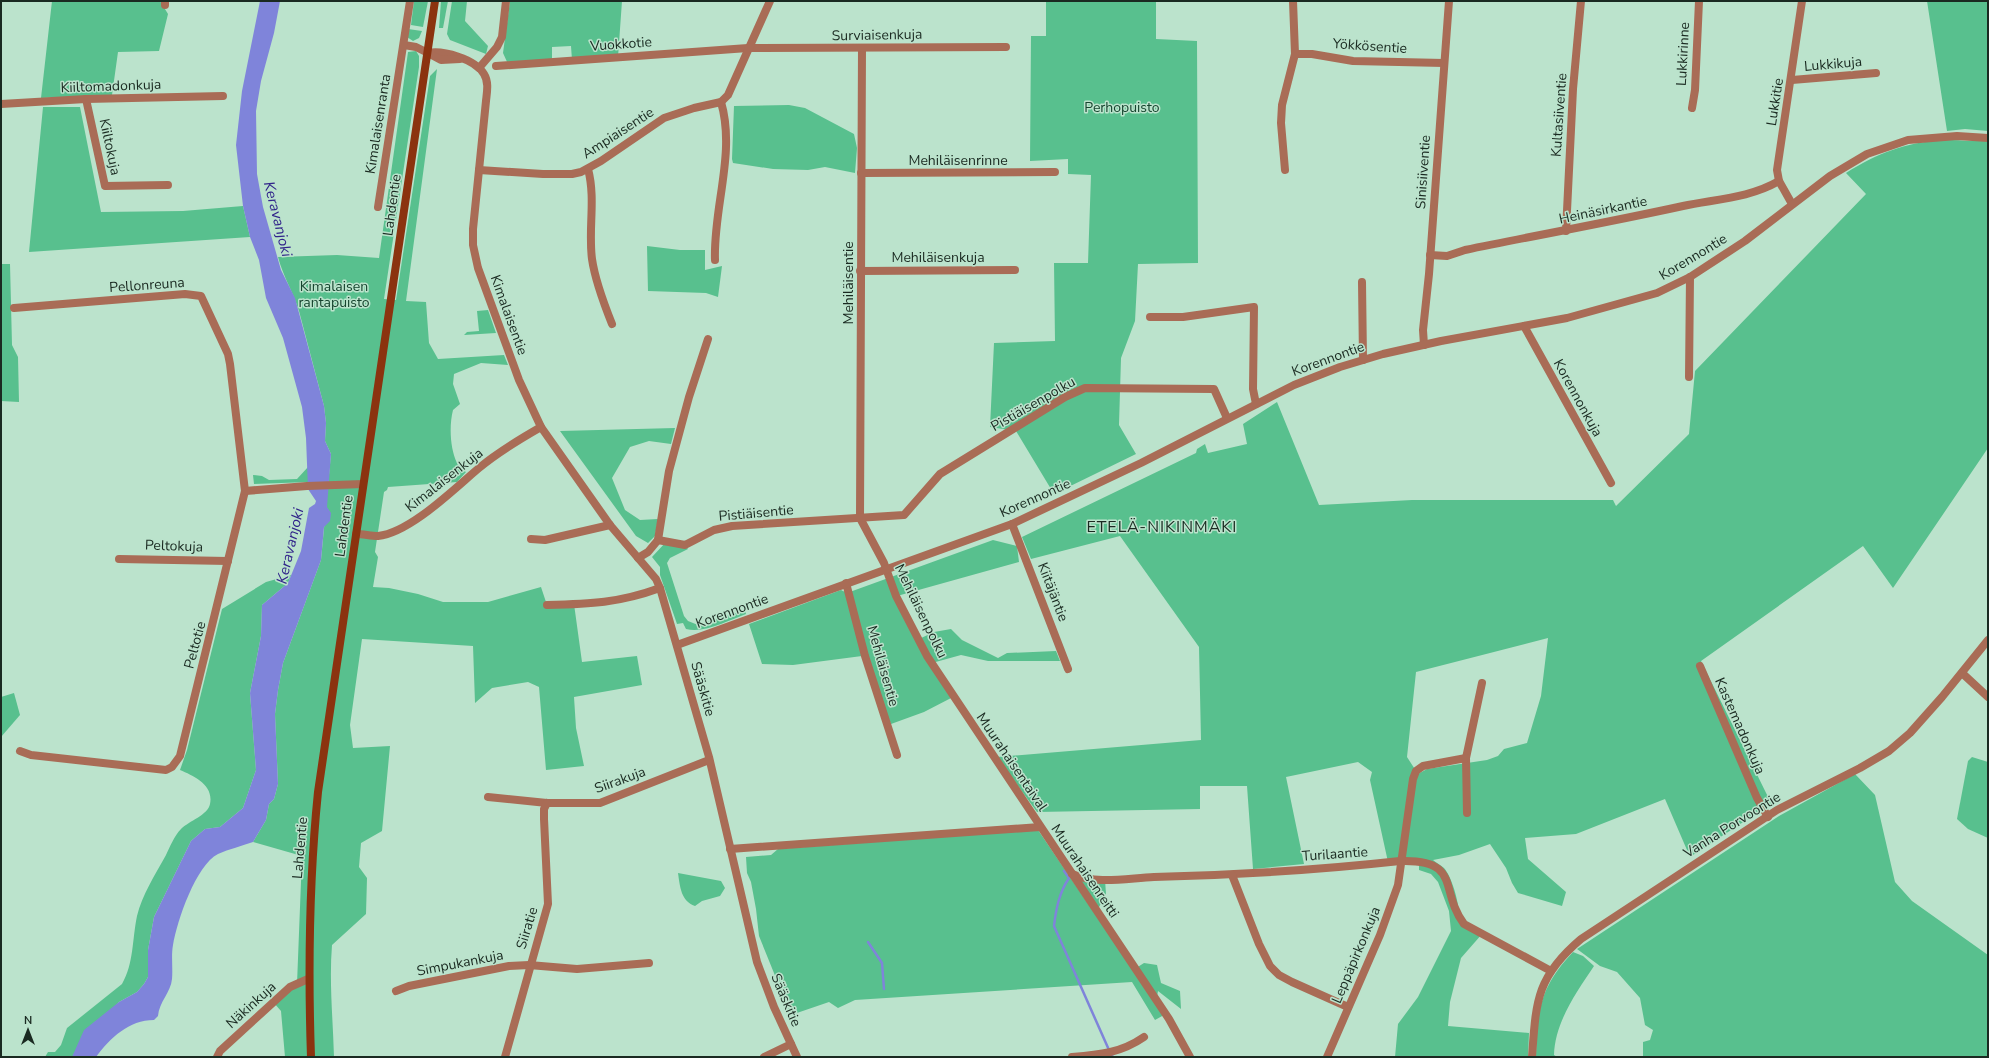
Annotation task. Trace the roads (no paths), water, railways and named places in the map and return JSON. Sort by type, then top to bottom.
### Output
[{"type":"main road","name":"Lahdentie","points":[[310,1057],[308,979],[311,865],[318,792],[435,1]]},
{"type":"street","name":"Kimalaisenranta","points":[[378,208],[410,1]]},
{"type":"street","points":[[404,45],[416,47],[428,53],[442,52],[480,68],[497,47],[502,38],[506,1]]},
{"type":"street","points":[[715,260],[717,226],[724,167],[726,118],[721,102],[728,95],[770,1]]},
{"type":"street","points":[[1285,170],[1281,137],[1282,105],[1294,54],[1293,1]]},
{"type":"street","name":"Sinisiiventie","points":[[1424,345],[1423,330],[1449,1]]},
{"type":"street","name":"Kultasiiventie","points":[[1566,231],[1573,97],[1581,1]]},
{"type":"street","name":"Lukkirinne","points":[[1692,108],[1695,90],[1699,1]]},
{"type":"street","name":"Lukkitie","points":[[1792,204],[1779,181],[1777,170],[1792,80],[1802,1]]},
{"type":"street","name":"Surviaisenkuja","points":[[748,48],[1006,47]]},
{"type":"street","name":"Vuokkotie","points":[[496,66],[748,48]]},
{"type":"street","name":"Mehiläisentie","points":[[860,518],[862,48]]},
{"type":"street","name":"Yökkösentie","points":[[1294,54],[1312,54],[1353,61],[1444,63]]},
{"type":"street","name":"Kimalaisentie","points":[[480,68],[486,80],[487,90],[473,229],[473,244],[478,268],[519,380],[541,427],[610,525],[638,558]]},
{"type":"street","name":"Lukkikuja","points":[[1792,80],[1876,73]]},
{"type":"street","name":"Kiiltomadonkuja","points":[[1,104],[86,99],[223,96]]},
{"type":"street","name":"Kiiltokuja","points":[[86,99],[105,186],[168,185]]},
{"type":"street","name":"Ampiaisentie","points":[[479,170],[542,174],[572,174],[588,169],[664,118],[694,108],[721,102]]},
{"type":"street","name":"Korennontie","points":[[678,645],[1012,524],[1134,466],[1226,418],[1294,385],[1363,360],[1424,345],[1567,318],[1657,293],[1690,277],[1745,241],[1792,204],[1867,154],[1908,140],[1957,136],[1988,138]]},
{"type":"street","points":[[588,169],[592,192],[592,259],[605,308],[612,324]]},
{"type":"street","name":"Mehiläisenrinne","points":[[861,173],[1055,172]]},
{"type":"street","name":"Heinäsirkantie","points":[[1430,255],[1447,256],[1471,249],[1566,231],[1702,202],[1746,195],[1766,188],[1779,181]]},
{"type":"street","name":"Mehiläisenkuja","points":[[860,271],[1016,270]]},
{"type":"street","points":[[1690,277],[1690,377]]},
{"type":"street","points":[[1362,282],[1363,360]]},
{"type":"street","name":"Pellonreuna","points":[[14,308],[185,294],[201,296],[228,354],[245,491]]},
{"type":"street","points":[[1150,317],[1183,317],[1254,307],[1254,389],[1256,404]]},
{"type":"street","name":"Korennonkuja","points":[[1524,326],[1610,483]]},
{"type":"street","points":[[638,558],[648,552],[658,540],[669,471],[689,397],[708,339]]},
{"type":"street","name":"Pistiäisenpolku","points":[[860,518],[904,515],[940,474],[1065,397],[1085,388],[1214,389],[1226,418]]},
{"type":"street","name":"Kimalaisenkuja","points":[[356,534],[378,536],[393,531],[412,521],[453,491],[480,467],[541,427]]},
{"type":"street","points":[[245,491],[335,484],[363,484]]},
{"type":"street","name":"Peltotie","points":[[20,751],[31,755],[166,770],[172,768],[180,756],[218,607],[245,491]]},
{"type":"street","name":"Pistiäisentie","points":[[658,540],[685,545],[714,530],[732,526],[860,518]]},
{"type":"street","name":"Mehiläisenpolku","points":[[860,518],[886,569],[896,596],[927,656],[963,712]]},
{"type":"street","name":"Kiitäjäntie","points":[[1012,524],[1068,669]]},
{"type":"street","points":[[531,539],[545,540],[610,525]]},
{"type":"street","name":"Sääskitie","points":[[638,558],[656,579],[660,588],[678,645],[709,760],[757,962],[774,1007],[797,1057]]},
{"type":"street","name":"Peltokuja","points":[[119,559],[228,561]]},
{"type":"street","name":"Mehiläisentie","points":[[846,583],[866,656],[897,755]]},
{"type":"street","points":[[547,605],[610,602],[634,598],[660,588]]},
{"type":"street","name":"Vanha Porvoontie","points":[[1532,1057],[1537,1008],[1542,990],[1551,971],[1569,949],[1581,939],[1768,817],[1889,750],[1910,733],[1962,673],[1988,640]]},
{"type":"street","name":"Kastemadonkuja","points":[[1700,666],[1757,798],[1768,817]]},
{"type":"street","points":[[1962,673],[1988,697]]},
{"type":"street","points":[[1468,813],[1466,758],[1482,683]]},
{"type":"street","name":"Muurahaisentaival","points":[[963,712],[1040,827]]},
{"type":"street","name":"Leppäpirkonkuja","points":[[1326,1057],[1380,935],[1398,885],[1400,861],[1413,779],[1416,771],[1423,766],[1466,758]]},
{"type":"street","name":"Siirakuja","points":[[488,797],[547,803],[600,803],[709,760]]},
{"type":"street","name":"Siiratie","points":[[505,1057],[529,965],[548,904],[544,819],[544,809],[547,803]]},
{"type":"street","name":"Muurahaisenreitti","points":[[730,849],[768,845],[1040,827],[1169,1019],[1190,1057]]},
{"type":"street","name":"Turilaantie","points":[[1072,874],[1098,880],[1232,875],[1400,861],[1428,862],[1441,871],[1447,879],[1459,918],[1464,924],[1551,971]]},
{"type":"street","points":[[1232,875],[1261,949],[1270,966],[1279,975],[1292,982],[1348,1007]]},
{"type":"street","name":"Simpukankuja","points":[[396,991],[409,986],[502,968],[529,965],[577,969],[649,963]]},
{"type":"street","name":"Näkinkuja","points":[[217,1057],[220,1050],[290,987],[308,979]]},
{"type":"street","points":[[1072,1057],[1114,1053],[1126,1048],[1144,1037]]},
{"type":"street","points":[[764,1057],[791,1044]]},
{"type":"water","points":[[260,1],[280,1],[274,33],[261,81],[256,111],[257,174],[263,207],[281,270],[295,298],[324,406],[326,423],[325,441],[331,454],[327,507],[331,513],[330,521],[324,527],[321,560],[283,663],[275,714],[278,784],[274,799],[269,804],[266,820],[253,842],[218,854],[202,869],[195,881],[183,909],[175,935],[172,949],[171,984],[160,1006],[158,1016],[154,1020],[136,1023],[121,1031],[107,1043],[96,1057],[72,1057],[84,1030],[119,1002],[137,992],[148,977],[148,950],[154,917],[191,841],[205,829],[220,827],[243,808],[256,770],[250,693],[261,636],[262,605],[288,583],[301,551],[309,508],[315,504],[316,501],[308,489],[306,438],[302,407],[283,338],[266,298],[259,260],[250,237],[243,206],[236,145],[242,91]]},
{"type":"waterway","points":[[1064,871],[1069,878],[1058,901],[1054,926],[1109,1050]]},
{"type":"waterway","points":[[868,942],[882,963],[884,989]]},
{"type":"district","name":"ETELÄ-NIKINMÄKI","points":[[1162,527]]},
{"type":"park label","name":"Perhopuisto","points":[[1122,107]]},
{"type":"park label","name":"Kimalaisen rantapuisto","points":[[334,294]]},
{"type":"water label","name":"Keravanjoki","points":[[278,219]]},
{"type":"water label","name":"Keravanjoki","points":[[290,546]]}]
